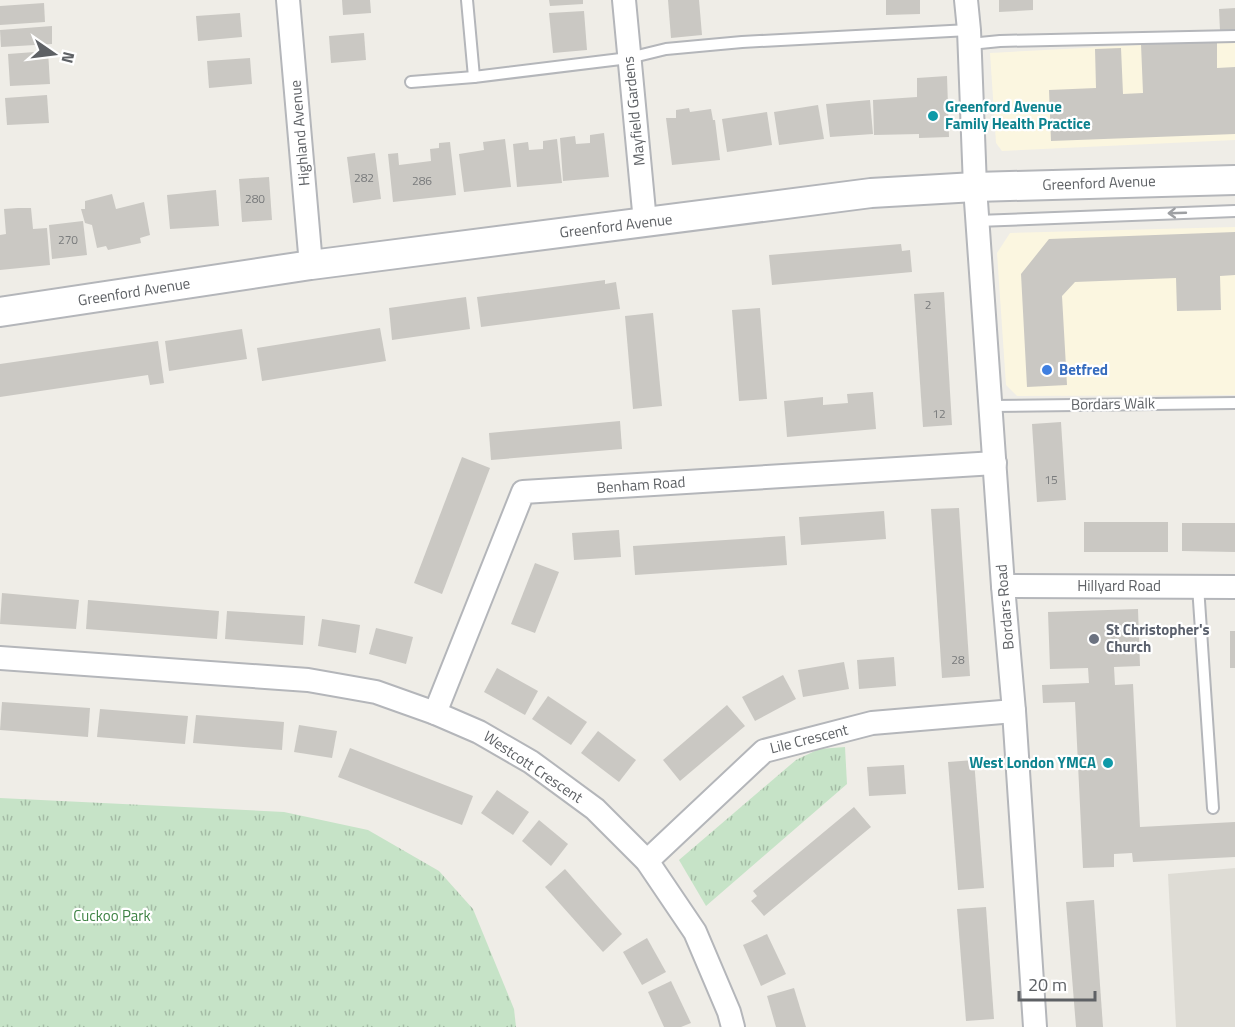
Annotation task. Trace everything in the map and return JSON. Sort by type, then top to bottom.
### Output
[{"type":"street","name":"Highland Avenue","points":[[288,0],[311,265]]},
{"type":"street","name":"Mayfield Gardens","points":[[624,0],[645,222]]},
{"type":"street","name":"Bordars Road","points":[[966,0],[970,37],[975,187],[1035,1027]]},
{"type":"street","name":"Greenford Avenue","points":[[0,312],[311,265],[871,193],[975,187],[1235,180]]},
{"type":"street","name":"Benham Road","points":[[435,712],[523,492],[995,463]]},
{"type":"street","name":"Hillyard Road","points":[[1003,586],[1235,587]]},
{"type":"street","name":"Westcott Crescent","points":[[0,658],[308,680],[376,692],[435,712],[479,732],[531,762],[595,809],[647,861],[695,932],[729,1012],[733,1027]]},
{"type":"street","name":"Lile Crescent","points":[[647,861],[764,751],[872,723],[1014,711]]},
{"type":"lane","points":[[467,0],[474,77]]},
{"type":"lane","points":[[411,82],[474,77],[629,58],[652,51],[742,42],[970,37],[1000,41],[1235,36]]},
{"type":"lane","points":[[978,221],[1235,211]]},
{"type":"lane","name":"Bordars Walk","points":[[991,406],[1235,403]]},
{"type":"lane","points":[[1198,586],[1213,808]]},
{"type":"shaded area","points":[[1235,40],[1235,140],[1002,151],[996,143],[990,53]]},
{"type":"shaded area","points":[[1235,227],[1235,395],[1017,396],[1006,385],[997,253],[1010,233]]},
{"type":"shaded area","points":[[1235,868],[1235,1027],[1176,1027],[1168,874]]},
{"type":"green space","points":[[845,747],[847,784],[706,906],[679,860],[796,760],[819,749]]},
{"type":"green space","name":"Cuckoo Park","points":[[0,798],[284,812],[368,830],[439,871],[473,909],[514,1009],[516,1027],[0,1027]]},
{"type":"building","points":[[342,0],[370,0],[371,13],[343,15]]},
{"type":"building","points":[[549,0],[583,0],[583,4],[550,6]]},
{"type":"building","points":[[668,0],[699,0],[702,35],[671,38]]},
{"type":"building","points":[[886,0],[920,0],[920,14],[886,15]]},
{"type":"building","points":[[999,0],[1033,0],[1033,10],[999,12]]},
{"type":"building","points":[[44,3],[45,22],[0,25],[0,6]]},
{"type":"building","points":[[1235,8],[1235,30],[1220,31],[1219,9]]},
{"type":"building","points":[[584,11],[587,50],[553,53],[549,13]]},
{"type":"building","points":[[240,13],[242,37],[198,41],[196,16]]},
{"type":"building","points":[[52,26],[52,44],[1,47],[0,30]]},
{"type":"building","points":[[364,33],[366,60],[331,63],[329,36]]},
{"type":"building","points":[[1217,41],[1217,68],[1235,67],[1235,134],[1051,141],[1049,90],[1096,88],[1095,49],[1121,48],[1123,94],[1143,93],[1141,44]]},
{"type":"building","points":[[48,51],[50,84],[10,86],[8,54]]},
{"type":"building","points":[[250,58],[252,84],[209,88],[207,61]]},
{"type":"building","points":[[947,76],[949,137],[919,138],[919,134],[874,135],[873,100],[917,97],[917,78]]},
{"type":"building","points":[[47,95],[49,123],[7,125],[5,98]]},
{"type":"building","points":[[870,100],[873,134],[830,137],[826,104]]},
{"type":"building","points":[[818,105],[824,139],[779,145],[774,112]]},
{"type":"building","points":[[689,108],[690,112],[711,109],[713,120],[715,120],[720,160],[672,165],[666,118],[676,118],[676,110]]},
{"type":"building","points":[[767,112],[772,145],[727,152],[722,119]]},
{"type":"building","points":[[604,133],[609,177],[563,181],[560,138],[575,136],[576,144],[590,143],[590,135]]},
{"type":"building","points":[[505,139],[511,187],[464,192],[459,154],[484,150],[483,142]]},
{"type":"building","points":[[557,139],[562,183],[517,187],[513,144],[528,142],[529,150],[543,149],[543,141]]},
{"type":"building","points":[[450,142],[456,195],[393,202],[388,154],[398,153],[399,165],[431,161],[430,149],[439,148],[439,143]]},
{"type":"building","points":[[375,153],[381,199],[353,203],[347,157]]},
{"type":"building","points":[[269,177],[272,220],[242,222],[239,179]]},
{"type":"building","points":[[216,190],[219,226],[170,229],[167,195]]},
{"type":"building","points":[[112,194],[116,209],[144,202],[150,235],[140,238],[141,243],[108,250],[106,246],[97,248],[92,225],[85,223],[81,209],[85,209],[85,201]]},
{"type":"building","points":[[31,208],[33,229],[47,228],[50,265],[0,270],[0,235],[6,234],[4,209]]},
{"type":"building","points":[[83,221],[87,255],[52,259],[49,225]]},
{"type":"building","points":[[1235,232],[1235,275],[1220,276],[1221,310],[1177,311],[1176,278],[1075,282],[1062,296],[1067,385],[1027,387],[1021,274],[1049,239]]},
{"type":"building","points":[[901,244],[902,251],[910,250],[912,272],[772,285],[769,255]]},
{"type":"building","points":[[605,280],[605,284],[616,282],[620,309],[481,327],[477,297]]},
{"type":"building","points":[[944,292],[952,425],[923,427],[914,294]]},
{"type":"building","points":[[466,297],[470,329],[392,340],[389,308]]},
{"type":"building","points":[[760,308],[767,399],[739,401],[732,310]]},
{"type":"building","points":[[653,313],[662,406],[633,409],[625,316]]},
{"type":"building","points":[[380,328],[386,361],[262,381],[257,348]]},
{"type":"building","points":[[242,329],[247,359],[169,371],[165,341]]},
{"type":"building","points":[[158,341],[164,383],[150,385],[148,375],[0,397],[0,364]]},
{"type":"building","points":[[873,392],[876,429],[787,437],[784,401],[823,397],[823,405],[848,403],[847,394]]},
{"type":"building","points":[[620,421],[622,449],[491,460],[489,433]]},
{"type":"building","points":[[1061,422],[1066,500],[1037,502],[1032,424]]},
{"type":"building","points":[[462,457],[490,468],[442,594],[414,583]]},
{"type":"building","points":[[959,508],[970,676],[942,678],[931,509]]},
{"type":"building","points":[[884,511],[886,539],[801,545],[799,517]]},
{"type":"building","points":[[1084,522],[1168,522],[1168,552],[1084,552]]},
{"type":"building","points":[[1182,523],[1235,523],[1235,552],[1182,551]]},
{"type":"building","points":[[619,530],[621,557],[574,560],[572,533]]},
{"type":"building","points":[[785,536],[787,565],[635,575],[633,546]]},
{"type":"building","points":[[535,563],[559,572],[535,633],[511,624]]},
{"type":"building","points":[[2,593],[79,600],[76,629],[0,624]]},
{"type":"building","points":[[88,600],[219,611],[217,639],[86,629]]},
{"type":"building","name":"West London YMCA","points":[[1138,609],[1140,666],[1114,667],[1115,685],[1133,684],[1140,827],[1235,822],[1235,857],[1133,862],[1132,853],[1114,854],[1114,867],[1083,868],[1075,702],[1043,703],[1042,685],[1089,683],[1088,668],[1050,669],[1048,612]]},
{"type":"building","points":[[227,611],[305,616],[303,645],[225,639]]},
{"type":"building","points":[[322,619],[360,625],[356,653],[318,646]]},
{"type":"building","points":[[376,628],[413,637],[406,664],[369,654]]},
{"type":"building","points":[[1230,631],[1235,631],[1235,668],[1230,668]]},
{"type":"building","points":[[894,657],[896,686],[859,689],[857,660]]},
{"type":"building","points":[[844,662],[849,689],[803,697],[798,670]]},
{"type":"building","points":[[497,668],[538,691],[525,715],[484,692]]},
{"type":"building","points":[[783,675],[796,699],[755,721],[742,697]]},
{"type":"building","points":[[548,696],[587,722],[571,745],[532,719]]},
{"type":"building","points":[[2,702],[90,708],[88,737],[0,730]]},
{"type":"building","points":[[727,705],[745,726],[680,781],[663,760]]},
{"type":"building","points":[[100,709],[188,716],[185,744],[97,737]]},
{"type":"building","points":[[196,715],[284,722],[282,750],[193,743]]},
{"type":"building","points":[[299,725],[337,731],[332,758],[294,752]]},
{"type":"building","points":[[598,731],[636,760],[619,782],[581,753]]},
{"type":"building","points":[[350,748],[473,796],[462,825],[338,777]]},
{"type":"building","points":[[974,760],[984,888],[958,890],[948,762]]},
{"type":"building","points":[[904,765],[906,794],[869,796],[867,767]]},
{"type":"building","points":[[497,790],[529,812],[513,835],[481,813]]},
{"type":"building","points":[[854,807],[871,827],[764,916],[751,901],[757,896],[753,891]]},
{"type":"building","points":[[539,820],[568,844],[551,866],[522,841]]},
{"type":"building","points":[[565,869],[622,934],[603,952],[545,887]]},
{"type":"building","points":[[1094,900],[1103,1027],[1076,1027],[1066,902]]},
{"type":"building","points":[[986,907],[994,1019],[966,1021],[957,909]]},
{"type":"building","points":[[767,934],[786,974],[761,986],[743,945]]},
{"type":"building","points":[[647,938],[666,972],[642,985],[623,952]]},
{"type":"building","points":[[671,981],[691,1023],[681,1027],[664,1027],[648,992]]},
{"type":"building","points":[[794,988],[806,1027],[776,1027],[767,996]]},
{"type":"place","name":"Greenford Avenue Family Health Practice","points":[[933,116]]},
{"type":"place","name":"Betfred","points":[[1047,370]]},
{"type":"place","name":"St Christopher's Church","points":[[1094,639]]},
{"type":"place","name":"West London YMCA","points":[[1108,763]]}]
